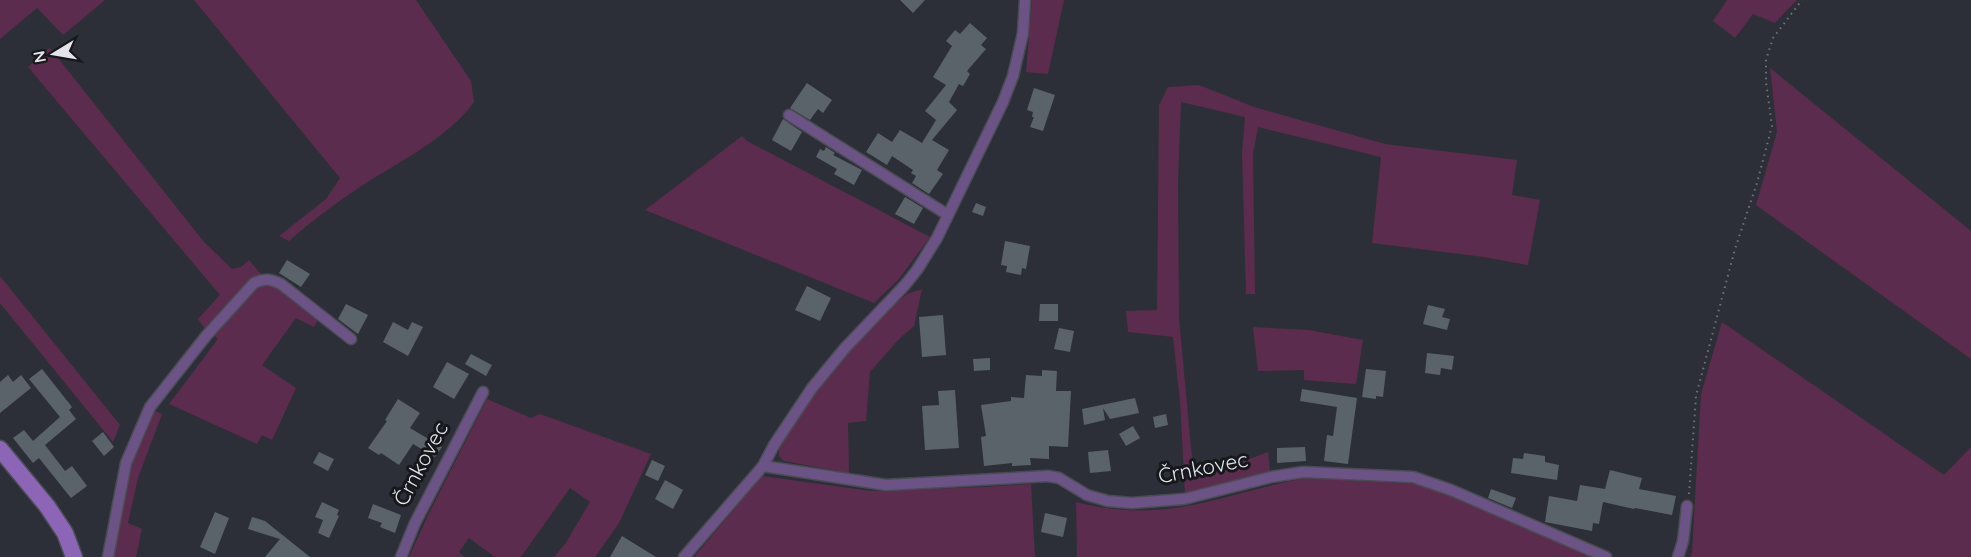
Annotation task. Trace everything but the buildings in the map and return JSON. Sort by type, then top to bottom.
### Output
[{"type":"main road","points":[[0,449],[47,506],[65,533],[74,557]]},
{"type":"street","points":[[684,557],[764,466],[774,445],[812,388],[845,348],[917,270],[938,238],[1004,102],[1023,33],[1025,0]]},
{"type":"street","points":[[789,115],[948,215]]},
{"type":"street","points":[[108,557],[126,463],[150,407],[206,336],[254,283],[272,279],[351,339]]},
{"type":"street","name":"Črnkovec","points":[[401,557],[483,392]]},
{"type":"street","name":"Črnkovec","points":[[764,466],[886,484],[924,484],[1034,475],[1048,476],[1059,478],[1087,495],[1108,501],[1131,503],[1185,499],[1271,477],[1303,472],[1413,477],[1452,490],[1606,557]]},
{"type":"street","points":[[1678,557],[1683,541],[1687,506]]},
{"type":"path","points":[[1687,506],[1696,396],[1735,249],[1757,183],[1772,126],[1766,82],[1766,60],[1773,38],[1802,0]]},
{"type":"shaded area","points":[[0,0],[105,0],[63,35],[37,8],[0,39]]},
{"type":"shaded area","points":[[194,0],[416,0],[471,81],[474,102],[451,127],[437,138],[344,198],[289,241],[279,236],[326,199],[340,178]]},
{"type":"shaded area","points":[[1032,0],[1064,0],[1048,74],[1026,72]]},
{"type":"shaded area","points":[[1727,0],[1797,0],[1775,23],[1753,14],[1735,38],[1713,21]]},
{"type":"shaded area","points":[[50,48],[204,242],[232,269],[241,267],[249,260],[261,274],[242,290],[205,329],[198,319],[220,295],[28,67]]},
{"type":"shaded area","points":[[1770,68],[1971,231],[1971,359],[1756,205],[1777,132]]},
{"type":"shaded area","points":[[1199,85],[1254,107],[1385,144],[1517,160],[1512,195],[1540,200],[1528,265],[1372,243],[1381,157],[1258,127],[1253,154],[1255,294],[1246,294],[1242,153],[1245,117],[1181,102],[1178,182],[1179,318],[1194,480],[1268,452],[1270,471],[1185,495],[1180,401],[1173,337],[1128,332],[1126,311],[1157,310],[1159,105],[1168,87]]},
{"type":"shaded area","points":[[742,136],[747,141],[930,237],[899,279],[874,303],[645,210]]},
{"type":"shaded area","points":[[0,276],[120,425],[113,442],[0,303]]},
{"type":"shaded area","points":[[263,283],[277,286],[319,318],[314,327],[296,318],[262,365],[296,388],[272,440],[262,435],[257,444],[169,404],[218,339],[213,334]]},
{"type":"shaded area","points":[[922,289],[914,326],[899,339],[870,372],[866,421],[848,423],[849,473],[784,461],[779,456],[779,448],[783,439],[838,364],[895,304],[907,294]]},
{"type":"shaded area","points":[[1722,322],[1944,475],[1971,447],[1971,557],[1690,557],[1701,394]]},
{"type":"shaded area","points":[[1253,327],[1309,330],[1363,340],[1356,384],[1304,380],[1304,370],[1258,371]]},
{"type":"shaded area","points":[[487,399],[531,418],[540,414],[651,454],[619,523],[595,557],[554,557],[565,544],[590,502],[570,488],[521,557],[495,557],[469,538],[459,552],[465,557],[409,557]]},
{"type":"shaded area","points":[[155,411],[162,414],[138,478],[128,523],[142,529],[136,557],[113,557],[131,462],[142,434]]},
{"type":"shaded area","points":[[762,476],[871,491],[1031,484],[1035,557],[694,557]]},
{"type":"shaded area","points":[[1304,478],[1425,484],[1597,557],[1077,557],[1076,502],[1129,510],[1169,509],[1213,501]]}]
